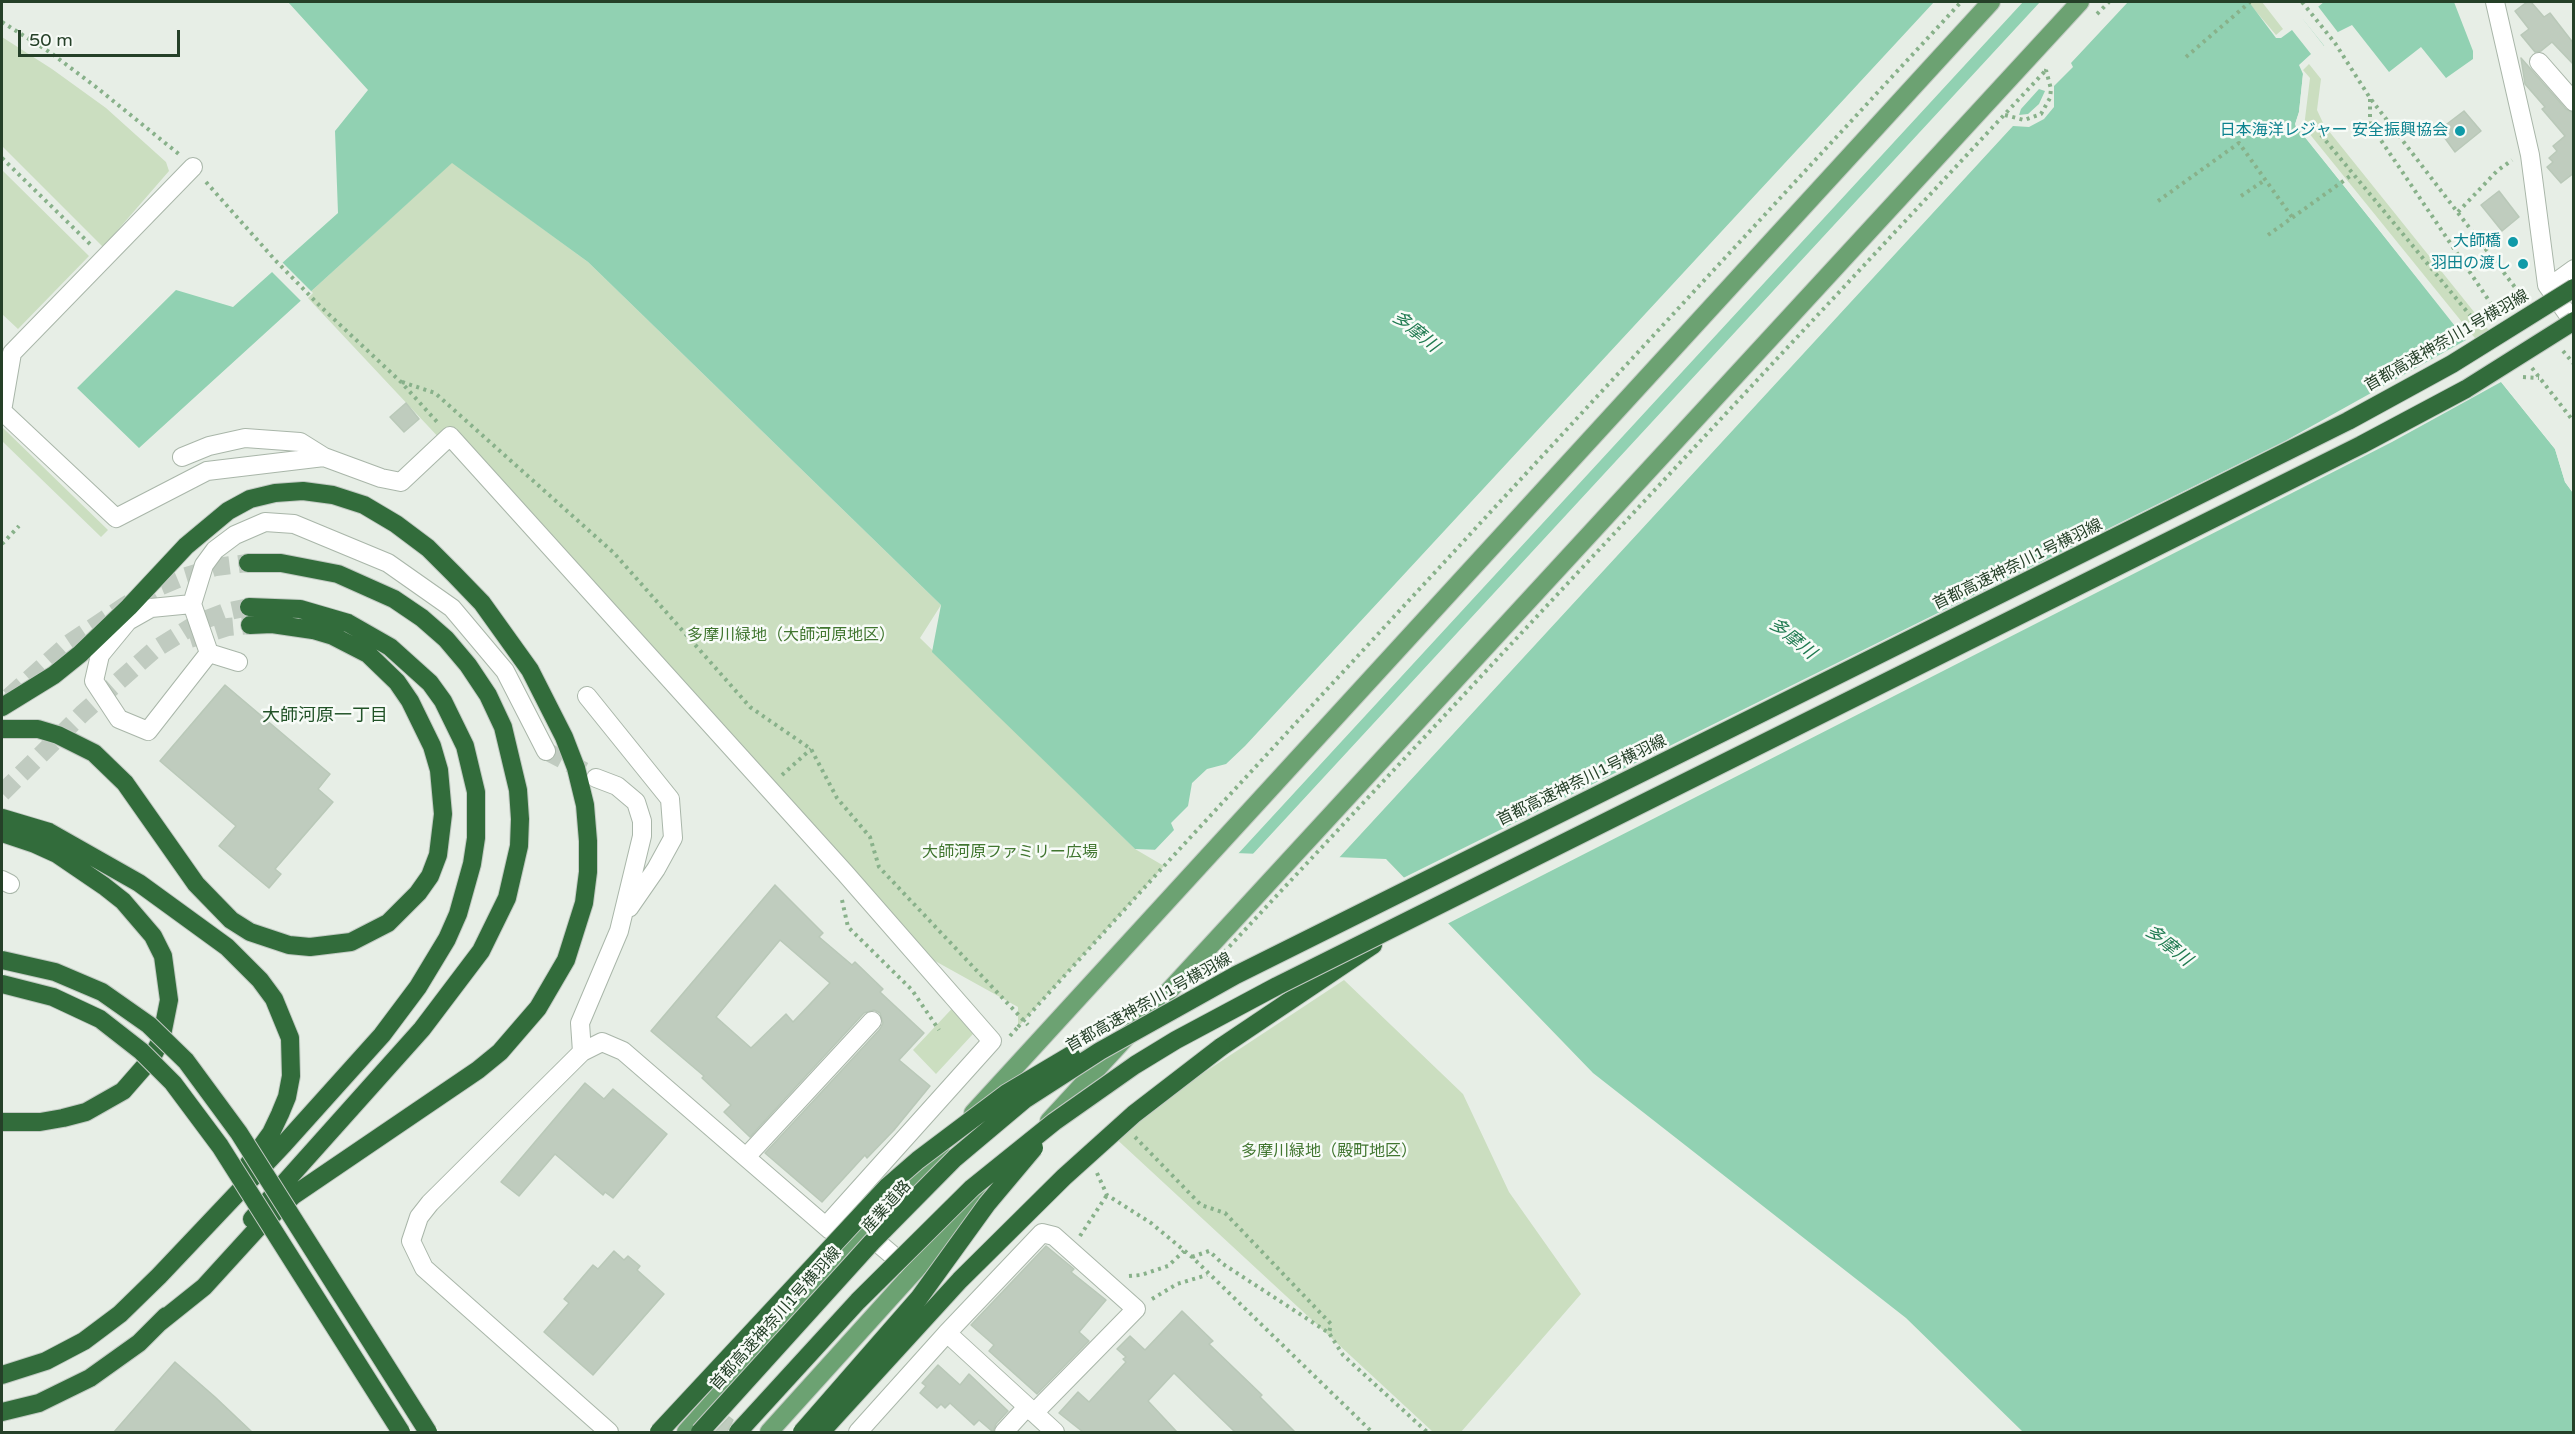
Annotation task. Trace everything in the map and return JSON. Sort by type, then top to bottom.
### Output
[{"type":"highway","name":"首都高速神奈川1号横羽線","points":[[700,1432],[872,1242],[955,1158],[1024,1100],[1060,1075],[1163,1014],[1236,975],[2349,421],[2452,364],[2574,288]]},
{"type":"highway","points":[[738,1432],[858,1301],[925,1233],[1087,1088],[1418,916],[2361,445],[2466,389],[2574,322]]},
{"type":"highway","points":[[2,707],[54,675],[80,654],[129,608],[186,546],[221,516],[250,500],[275,493],[303,491],[333,495],[363,505],[396,524],[428,548],[482,603],[530,669],[549,705],[576,768],[585,805],[588,841],[588,872],[584,903],[566,960],[538,1008],[514,1038],[478,1070],[294,1195],[256,1230],[204,1287],[117,1360],[66,1392],[39,1403],[2,1412]]},
{"type":"highway","points":[[159,1323],[422,1029],[463,977],[481,951],[507,898],[519,846],[518,790],[503,727],[488,695],[473,672],[446,639],[422,618],[394,599],[347,578],[311,567],[281,563],[248,563]]},
{"type":"highway","points":[[2,729],[38,729],[58,735],[94,753],[125,783],[195,884],[231,920],[250,932],[289,945],[310,947],[351,942],[388,923],[418,893],[430,876],[440,846],[443,814],[439,770],[432,746],[410,700],[390,675],[368,654],[333,636],[313,630],[272,624],[250,616],[300,609],[348,623],[390,647],[430,683],[456,722],[465,746],[476,792],[476,838],[472,864],[458,914],[447,939],[418,987],[382,1035],[284,1144],[120,1314],[84,1341],[46,1361],[4,1375]]},
{"type":"highway","points":[[2,818],[49,832],[73,844],[181,911],[245,963],[274,999],[284,1019],[290,1038],[291,1076],[287,1097],[280,1114],[258,1153],[159,1276]]},
{"type":"highway","points":[[2,833],[35,844],[65,859],[104,886],[139,917],[153,936],[163,956],[170,1000],[161,1040],[151,1059],[123,1091],[86,1112],[63,1118],[39,1122],[2,1122]]},
{"type":"highway","points":[[821,1432],[976,1264],[1064,1177],[1134,1114],[1221,1047],[1418,916]]},
{"type":"highway","points":[[2,960],[55,972],[102,992],[149,1025],[186,1061],[238,1133],[428,1432]]},
{"type":"highway","points":[[2,984],[53,997],[100,1019],[141,1051],[173,1083],[220,1146],[401,1432]]},
{"type":"highway","points":[[659,1432],[888,1186],[918,1160],[1031,1078],[1085,1048],[1163,1014]]},
{"type":"highway","points":[[802,1432],[919,1298],[987,1204],[1087,1088]]},
{"type":"highway","points":[[2,1407],[66,1392]]},
{"type":"main road","name":"産業道路","points":[[686,1432],[1042,1037],[1991,2]]},
{"type":"main road","points":[[769,1432],[913,1273],[1087,1088],[2080,2]]},
{"type":"street","points":[[2496,2],[2530,155],[2542,254],[2549,287],[2574,322]]},
{"type":"street","points":[[2539,62],[2574,102]]},
{"type":"street","points":[[194,167],[12,354],[2,411],[116,518],[207,471],[324,457]]},
{"type":"street","points":[[2549,287],[2574,269]]},
{"type":"street","points":[[182,457],[219,443],[245,438],[300,442],[324,457],[381,478],[401,482],[450,436],[992,1041],[826,1226]]},
{"type":"street","points":[[209,653],[192,604],[204,565],[215,550],[235,535],[265,522],[294,525],[388,563],[452,608],[505,671],[546,751]]},
{"type":"street","points":[[192,604],[151,608],[128,621],[100,655],[94,681],[119,719],[148,731],[209,653]]},
{"type":"street","points":[[209,653],[238,662]]},
{"type":"street","points":[[587,696],[670,799],[673,838],[656,869],[622,916]]},
{"type":"street","points":[[582,1052],[579,1023],[619,931],[642,836],[642,821],[636,802],[617,786],[596,778]]},
{"type":"street","points":[[746,1156],[872,1021]]},
{"type":"street","points":[[609,1432],[424,1268],[411,1241],[419,1217],[430,1203],[582,1052],[602,1042],[622,1051],[706,1133],[746,1156],[830,1230],[865,1232],[913,1273]]},
{"type":"street","points":[[858,1432],[947,1333],[1042,1233],[1054,1236],[1136,1309],[1031,1410],[1004,1432]]},
{"type":"street","points":[[947,1333],[1055,1432]]},
{"type":"path","points":[[1018,1027],[1961,2]]},
{"type":"path","points":[[2186,57],[2250,2]]},
{"type":"path","points":[[2302,2],[2335,43],[2370,98],[2528,304]]},
{"type":"path","points":[[2,22],[51,53],[194,167],[275,260],[355,339]]},
{"type":"path","points":[[1207,971],[2046,70],[2051,89],[2050,98],[2041,114],[2024,120],[2005,115]]},
{"type":"path","points":[[2370,98],[2370,124],[2504,323]]},
{"type":"path","points":[[2321,135],[2485,334]]},
{"type":"path","points":[[2158,201],[2239,143],[2292,217]]},
{"type":"path","points":[[2,158],[104,259]]},
{"type":"path","points":[[2458,212],[2497,171],[2512,159]]},
{"type":"path","points":[[2268,235],[2353,174]]},
{"type":"path","points":[[2241,196],[2265,180]]},
{"type":"path","points":[[2563,350],[2574,364]]},
{"type":"path","points":[[2527,360],[2574,422]]},
{"type":"path","points":[[2521,376],[2539,378]]},
{"type":"path","points":[[401,382],[435,393],[614,553],[750,707],[811,749],[837,798],[870,837],[879,867]]},
{"type":"path","points":[[2,544],[19,526]]},
{"type":"path","points":[[767,788],[811,749]]},
{"type":"path","points":[[842,898],[848,927],[912,990],[939,1030]]},
{"type":"path","points":[[1092,1163],[1107,1195],[1150,1223],[1192,1257],[1372,1432]]},
{"type":"path","points":[[1079,1237],[1107,1195]]},
{"type":"path","points":[[1071,1230],[1087,1244]]},
{"type":"path","points":[[1123,1273],[1129,1276],[1141,1275],[1168,1266],[1184,1251]]},
{"type":"path","points":[[1192,1257],[1209,1251],[1223,1264],[1329,1333],[1344,1354],[1427,1432]]},
{"type":"path","points":[[1136,1309],[1177,1284],[1208,1275]]},
{"type":"green space","points":[[2248,2],[2262,2],[2283,29],[2276,35]]},
{"type":"green space","points":[[2,37],[106,108],[166,162],[169,171],[103,247],[2,146]]},
{"type":"green space","points":[[2309,64],[2321,79],[2317,110],[2324,125],[2499,343],[2487,353],[2304,127],[2310,78],[2303,70]]},
{"type":"green space","name":"多摩川緑地（大師河原地区）","points":[[452,162],[588,262],[941,605],[920,638],[1135,849],[1164,866],[1018,1027],[1018,1007],[899,941],[761,793],[579,587],[306,296]]},
{"type":"green space","points":[[2,170],[89,256],[18,329],[2,314]]},
{"type":"green space","points":[[2,427],[108,530],[101,537],[2,441]]},
{"type":"green space","name":"多摩川緑地（殿町地区）","points":[[1344,980],[1463,1094],[1509,1192],[1581,1294],[1461,1432],[1433,1432],[1111,1134]]},
{"type":"green space","points":[[962,998],[984,1022],[936,1074],[913,1050]]},
{"type":"water","name":"多摩川","points":[[288,2],[2249,2],[2276,38],[2281,38],[2292,30],[2311,54],[2299,65],[2303,74],[2299,112],[2295,125],[2555,449],[2565,482],[2573,493],[2573,1432],[2023,1432],[1906,1318],[1593,1073],[1386,859],[1135,849],[932,652],[941,605],[588,262],[452,163],[139,448],[77,388],[176,290],[233,307],[338,213],[335,131],[368,90]]},
{"type":"water","points":[[2324,2],[2454,2],[2473,51],[2473,59],[2446,78],[2421,47],[2389,72],[2352,25],[2338,32],[2324,46],[2303,19]]},
{"type":"pier","points":[[1934,2],[2023,2],[1236,856],[1153,852],[1174,830],[1171,823],[1188,806],[1192,783],[1207,769],[1226,764],[1245,746]]},
{"type":"pier","points":[[2040,2],[2128,2],[2071,63],[2073,67],[2054,86],[2054,107],[2044,119],[2029,127],[2013,126],[1337,860],[1251,856]],"holes":[[[2039,89],[2045,91],[2039,104],[2028,114],[2019,115],[2021,109]]]},
{"type":"pier","points":[[2317,5],[2340,35],[2326,48],[2301,17]]},
{"type":"pier","points":[[2303,74],[2306,77],[2302,113],[2298,124],[2558,447],[2573,493],[2565,482],[2555,449],[2501,382],[2392,442],[1445,925],[1401,879],[2285,441],[2466,340],[2295,124],[2299,112]]},
{"type":"pier","points":[[281,261],[313,293],[303,303],[270,270]]},
{"type":"building","points":[[2527,2],[2531,2],[2544,17],[2550,13],[2574,44],[2574,65],[2552,42],[2541,51],[2535,52],[2521,35],[2529,29],[2515,11]]},
{"type":"building","points":[[2521,58],[2566,109],[2574,113],[2574,173],[2561,183],[2547,167],[2553,162],[2549,158],[2557,151],[2553,146],[2565,136],[2542,109],[2545,107],[2525,84]]},
{"type":"building","name":"日本海洋レジャー 安全振興協会","points":[[2464,111],[2481,131],[2455,152],[2439,130]]},
{"type":"building","points":[[2499,191],[2519,217],[2502,231],[2481,205]]},
{"type":"building","points":[[406,403],[419,419],[404,432],[390,417]]},
{"type":"building","points":[[225,685],[330,774],[318,789],[333,802],[275,869],[281,874],[269,888],[219,846],[236,826],[160,761]]},
{"type":"building","points":[[775,885],[823,933],[819,937],[852,965],[855,962],[883,989],[880,992],[924,1033],[899,1060],[930,1086],[894,1130],[867,1158],[865,1155],[822,1202],[765,1153],[880,1029],[883,1023],[880,1013],[874,1010],[864,1013],[750,1137],[724,1112],[731,1105],[702,1078],[704,1076],[651,1031]],"holes":[[[780,940],[830,983],[793,1022],[786,1014],[751,1048],[716,1017]]]},
{"type":"building","points":[[585,1083],[604,1099],[613,1089],[667,1134],[613,1198],[605,1192],[603,1195],[555,1154],[519,1196],[501,1182]]},
{"type":"building","points":[[1046,1246],[1074,1269],[1071,1272],[1106,1300],[1079,1332],[1089,1341],[1037,1394],[989,1351],[994,1345],[971,1325]]},
{"type":"building","points":[[614,1251],[624,1260],[628,1256],[640,1266],[637,1270],[664,1294],[593,1375],[544,1332],[569,1303],[564,1299],[593,1265],[598,1269]]},
{"type":"building","points":[[1182,1311],[1213,1341],[1209,1344],[1262,1395],[1260,1397],[1295,1432],[1235,1432],[1174,1373],[1148,1401],[1177,1432],[1083,1432],[1059,1413],[1078,1392],[1089,1402],[1126,1362],[1123,1359],[1126,1357],[1117,1349],[1130,1336],[1145,1350]]},
{"type":"building","points":[[175,1362],[215,1397],[252,1432],[114,1432]]},
{"type":"building","points":[[938,1365],[960,1385],[969,1374],[1008,1411],[996,1424],[993,1432],[979,1420],[974,1425],[950,1403],[945,1408],[941,1404],[937,1408],[920,1393],[926,1386],[922,1383]]},
{"type":"building","points":[[729,1417],[733,1420],[727,1432],[715,1432]]},
{"type":"tunnel","points":[[9,697],[68,644],[154,589],[216,567],[248,563]]},
{"type":"tunnel","points":[[2,793],[83,713],[154,650],[199,622],[225,612],[249,607]]},
{"type":"tunnel","points":[[190,639],[228,627],[250,625]]},
{"type":"tunnel","points":[[546,751],[584,771]]},
{"type":"place","name":"日本海洋レジャー 安全振興協会","points":[[2460,131]]},
{"type":"place","name":"大師橋","points":[[2513,242]]},
{"type":"place","name":"羽田の渡し","points":[[2523,264]]},
{"type":"district","name":"大師河原一丁目","points":[[325,716]]},
{"type":"park label","name":"大師河原ファミリー広場","points":[[1010,853]]}]
